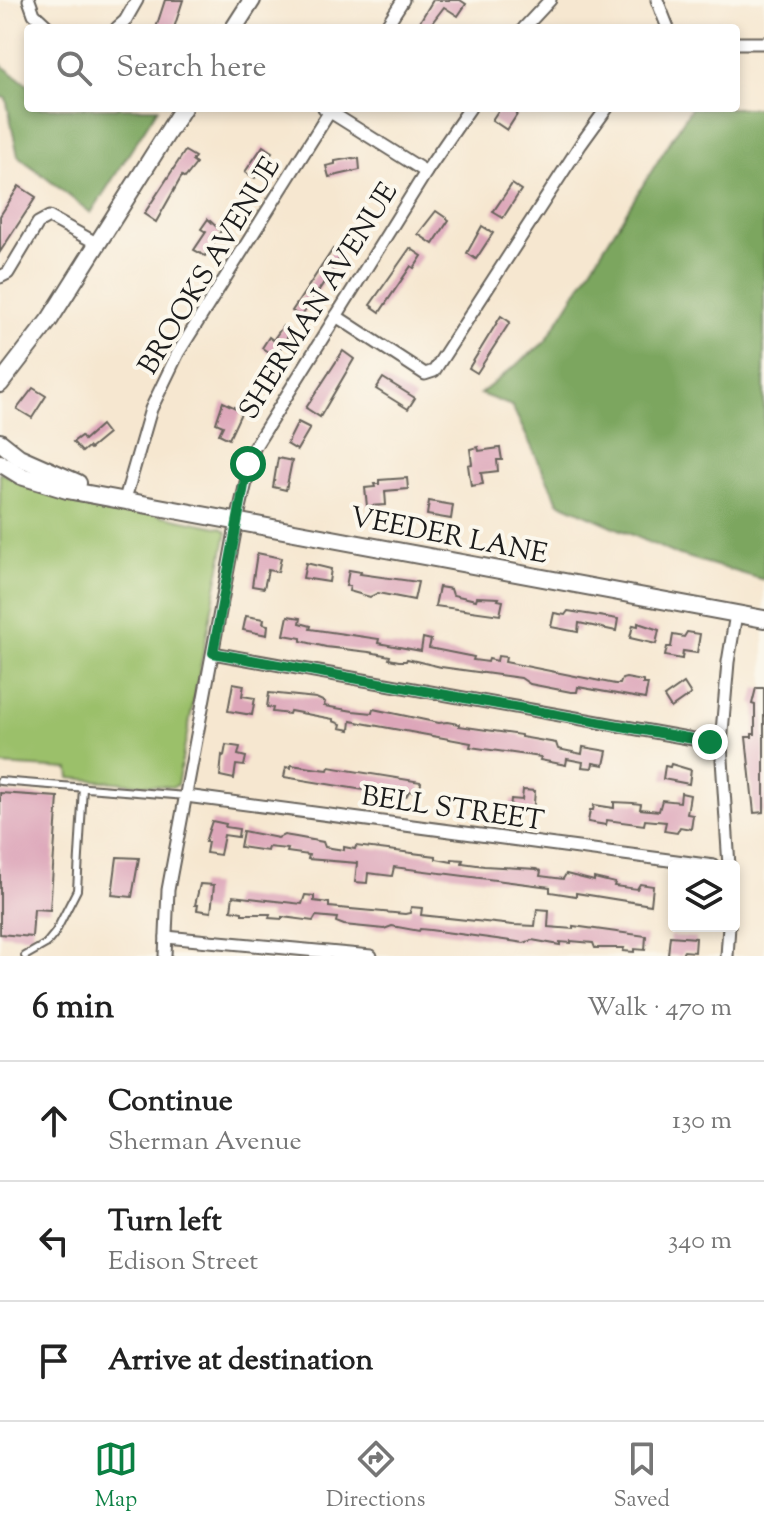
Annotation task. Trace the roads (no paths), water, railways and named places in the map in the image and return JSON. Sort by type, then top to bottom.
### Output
[{"type":"street","points":[[29,0],[34,14],[45,24]]},
{"type":"street","points":[[122,24],[137,0]]},
{"type":"street","points":[[237,24],[252,0]]},
{"type":"street","points":[[388,24],[403,0]]},
{"type":"street","points":[[528,24],[550,0]]},
{"type":"street","points":[[657,0],[666,24]]},
{"type":"street","points":[[740,43],[764,43]]},
{"type":"street","points":[[0,384],[50,319],[180,112]]},
{"type":"street","name":"BROOKS AVENUE","points":[[125,499],[151,409],[178,353],[327,112]]},
{"type":"street","points":[[334,112],[426,172]]},
{"type":"street","name":"SHERMAN AVENUE","points":[[165,956],[168,890],[237,521],[254,448],[426,172],[467,112]]},
{"type":"street","points":[[336,316],[425,374],[434,371],[604,112]]},
{"type":"street","points":[[0,277],[8,273],[38,223],[49,217],[98,244]]},
{"type":"street","name":"VEEDER LANE","points":[[0,442],[19,457],[65,478],[125,499]]},
{"type":"street","name":"VEEDER LANE","points":[[0,463],[21,476],[67,490],[764,619]]},
{"type":"street","points":[[729,860],[721,744],[728,662],[736,614]]},
{"type":"street","points":[[213,653],[721,744]]},
{"type":"street","name":"BELL STREET","points":[[186,796],[669,860]]},
{"type":"street","points":[[727,956],[729,932]]},
{"type":"street","points":[[166,937],[371,956]]},
{"type":"lane","points":[[0,781],[186,796]]},
{"type":"lane","points":[[25,956],[46,944],[55,933],[77,890],[83,787]]}]
